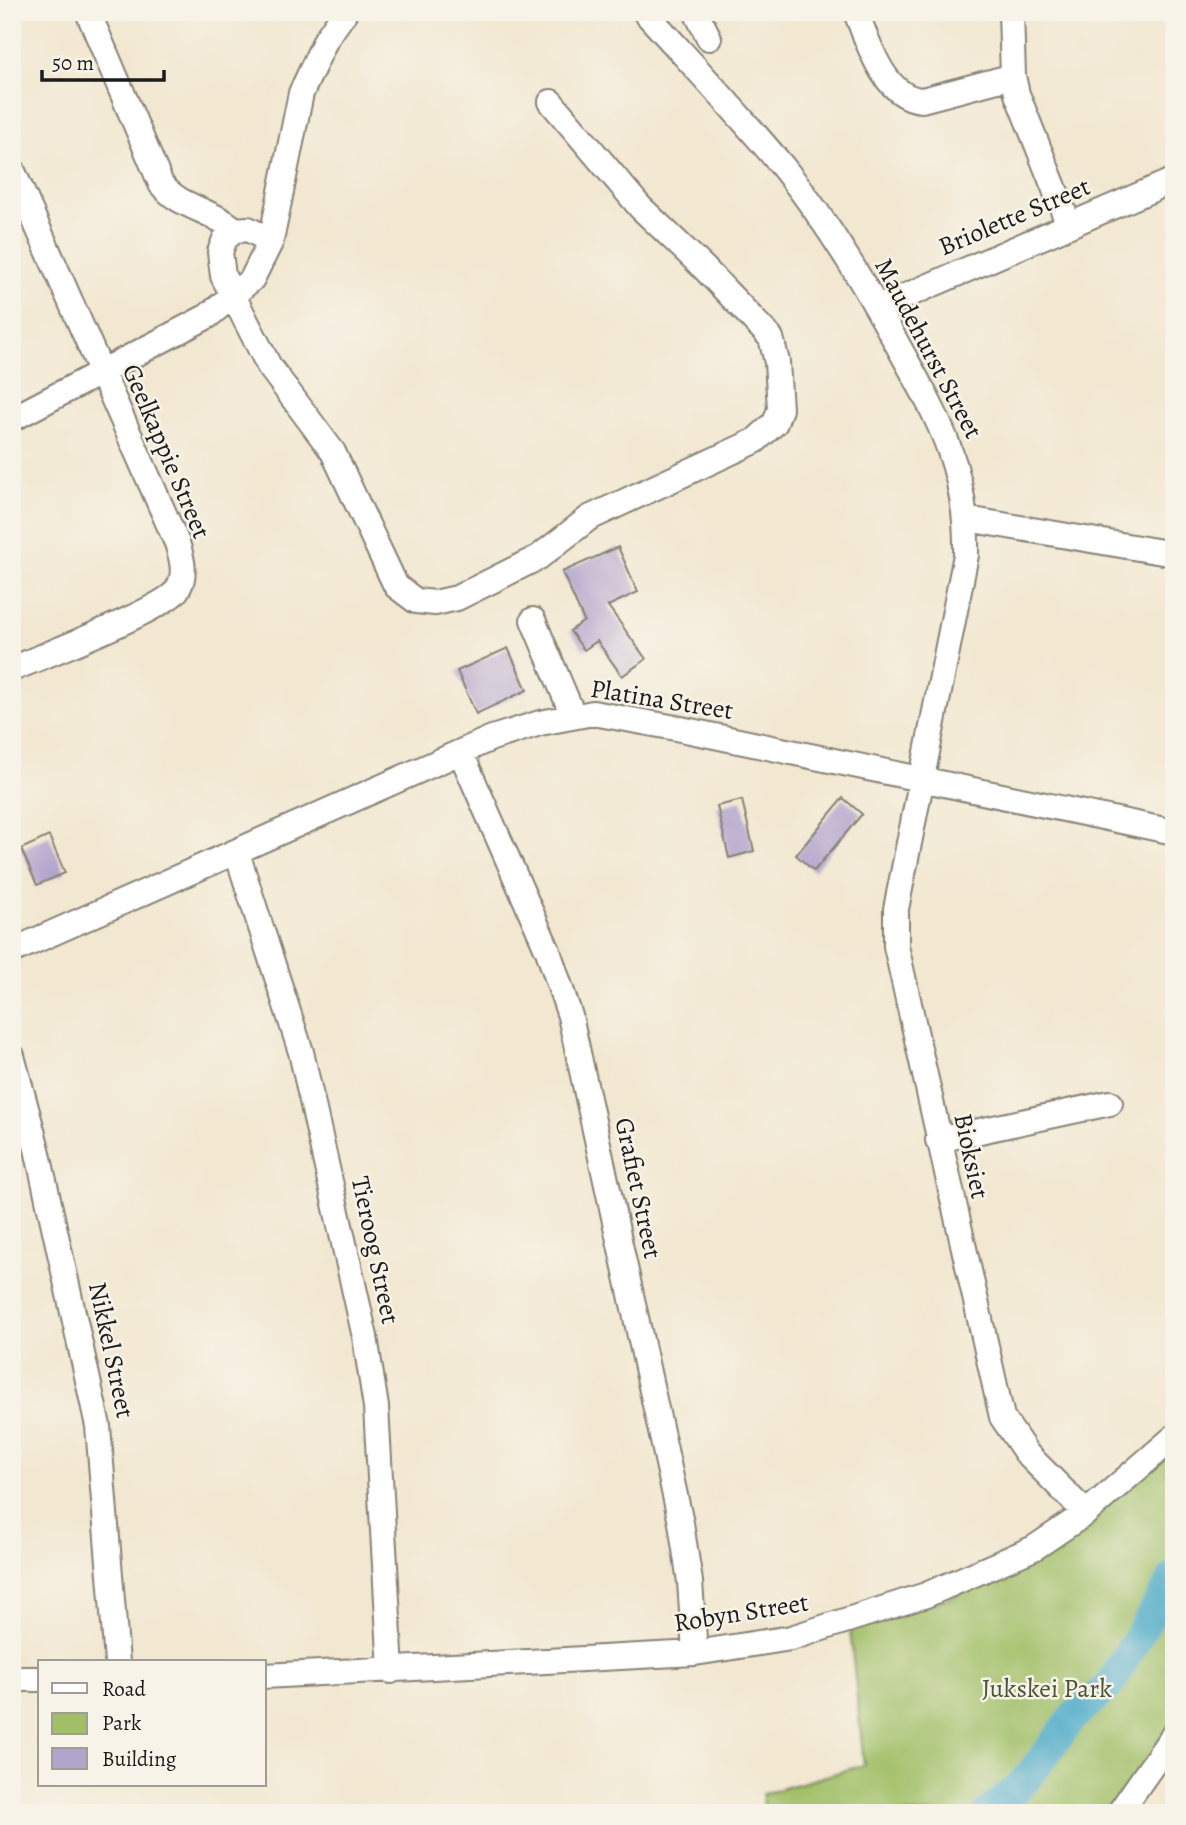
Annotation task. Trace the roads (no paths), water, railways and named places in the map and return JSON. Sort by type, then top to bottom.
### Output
[{"type":"street","points":[[88,12],[162,184],[181,201],[214,215],[235,230]]},
{"type":"street","points":[[12,419],[208,316],[235,297],[251,279],[271,241],[301,93],[326,39],[345,12]]},
{"type":"street","name":"Maudehurst Street","points":[[645,12],[783,168],[820,217],[878,307],[946,435],[958,469],[967,519],[963,580],[922,779]]},
{"type":"street","points":[[696,12],[709,38]]},
{"type":"street","points":[[856,12],[891,84],[908,98],[922,100],[1013,76]]},
{"type":"street","points":[[1011,12],[1013,76],[1024,115],[1069,225]]},
{"type":"street","points":[[271,241],[248,229],[235,230],[225,239],[219,258],[223,276],[270,366],[333,452],[396,586],[416,601],[436,603],[457,598],[539,557],[597,514],[755,442],[775,423],[780,409],[777,362],[771,338],[705,269],[640,207],[551,102]]},
{"type":"street","name":"Geelkappie Street","points":[[12,169],[181,555],[183,571],[176,592],[154,607],[12,669]]},
{"type":"street","name":"Briolette Street","points":[[878,307],[1174,180]]},
{"type":"street","points":[[967,519],[1174,554]]},
{"type":"street","points":[[533,620],[573,715]]},
{"type":"street","name":"Platina Street","points":[[12,951],[492,738],[573,715],[593,713],[676,728],[1174,832]]},
{"type":"street","name":"Grafiet Street","points":[[461,753],[548,951],[577,1042],[678,1508],[689,1572],[695,1653]]},
{"type":"street","name":"Bioksiet","points":[[922,779],[896,909],[895,934],[938,1140],[1002,1417],[1027,1454],[1086,1513]]},
{"type":"street","name":"Tieroog Street","points":[[237,853],[295,1032],[363,1327],[376,1407],[391,1671]]},
{"type":"street","name":"Nikkel Street","points":[[12,1056],[37,1149],[98,1426],[117,1660]]},
{"type":"street","points":[[938,1140],[1110,1103]]},
{"type":"street","name":"Robyn Street","points":[[266,1676],[695,1653],[791,1638],[926,1595],[1013,1559],[1086,1513],[1174,1437]]},
{"type":"street","points":[[12,1679],[38,1679]]},
{"type":"street","points":[[1119,1813],[1174,1734]]},
{"type":"waterway","points":[[988,1813],[1026,1780],[1074,1716],[1109,1686],[1174,1576]]},
{"type":"park label","name":"Jukskei Park","points":[[1047,1688]]}]
